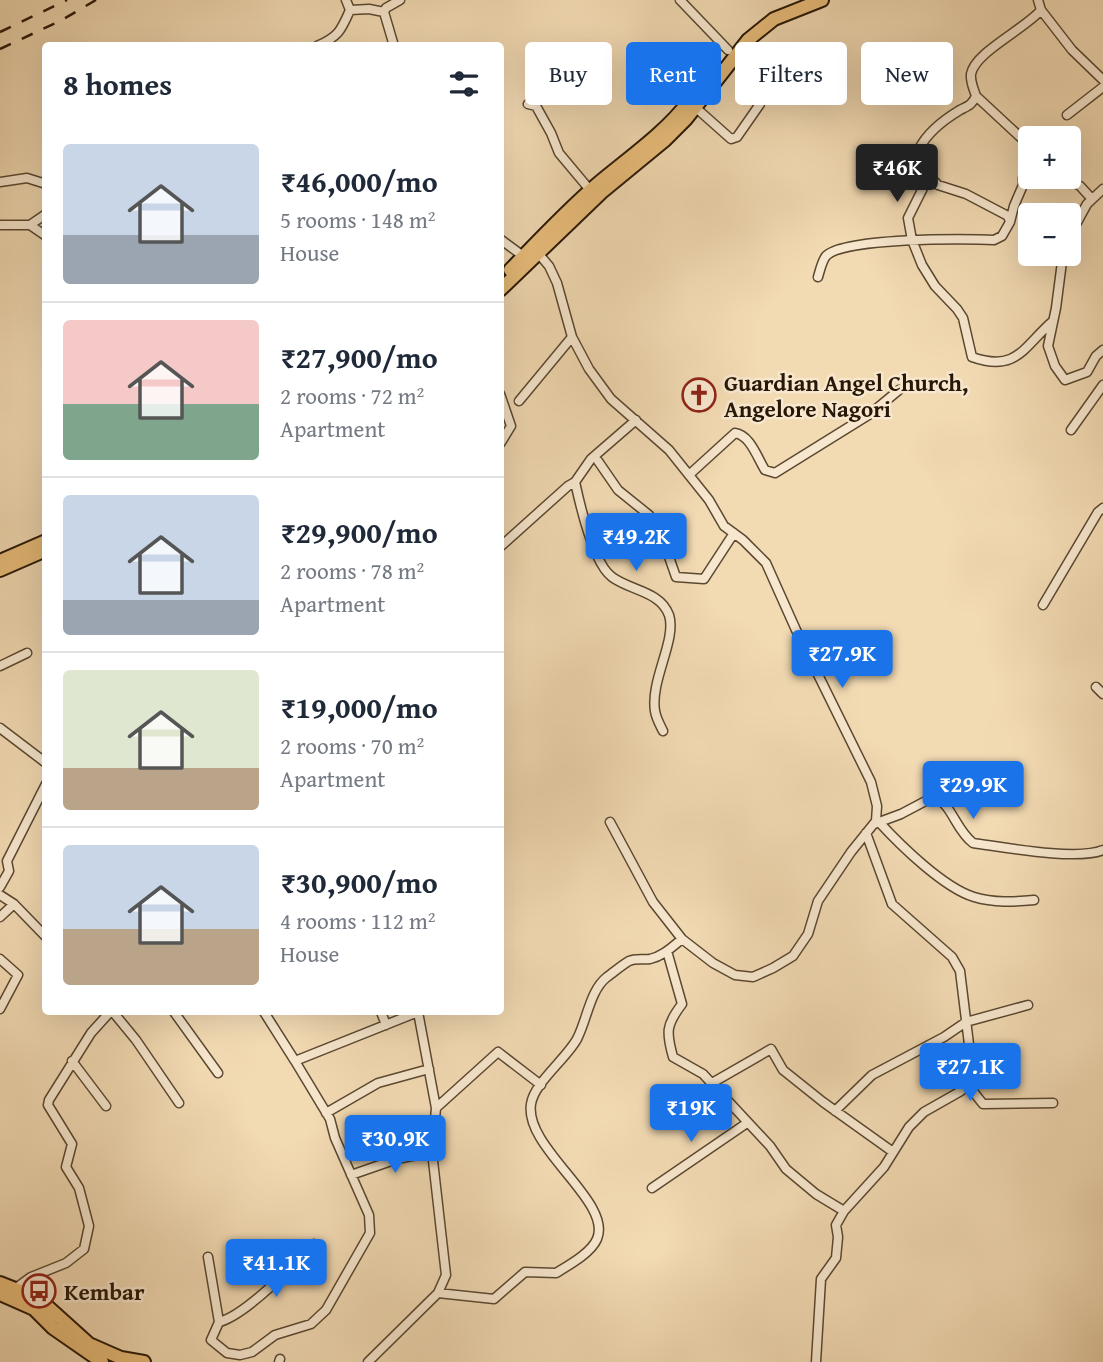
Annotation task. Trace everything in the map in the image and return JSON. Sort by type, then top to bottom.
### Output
[{"type":"highway","points":[[504,285],[590,190],[675,118],[743,34],[762,18],[798,0]]},
{"type":"highway","points":[[504,277],[665,140],[748,40],[774,19],[822,0]]},
{"type":"highway","points":[[0,561],[42,543]]},
{"type":"highway","points":[[0,570],[42,552]]},
{"type":"highway","points":[[0,1283],[38,1298],[89,1344],[121,1358],[144,1362]]},
{"type":"highway","points":[[0,1294],[34,1309],[54,1328],[102,1362]]},
{"type":"street","points":[[328,42],[340,31],[350,10],[346,0]]},
{"type":"street","points":[[384,12],[400,0]]},
{"type":"street","points":[[680,0],[729,50]]},
{"type":"street","points":[[1038,0],[1041,10],[1072,50],[1103,80]]},
{"type":"street","points":[[350,10],[369,9],[384,12]]},
{"type":"street","points":[[1018,135],[976,96],[971,77],[974,65],[985,54],[1025,26],[1041,10]]},
{"type":"street","points":[[384,12],[393,42]]},
{"type":"street","points":[[1067,116],[1103,87]]},
{"type":"street","points":[[976,96],[972,104],[959,111],[923,141],[919,149],[929,176],[938,185],[998,209],[1008,216],[1010,222]]},
{"type":"street","points":[[532,105],[536,106],[559,153],[590,190]]},
{"type":"street","points":[[695,107],[731,139],[737,137],[759,105]]},
{"type":"street","points":[[929,176],[908,218],[912,240],[934,286],[963,318],[972,357],[985,362],[1009,360],[1023,353],[1035,336],[1053,321]]},
{"type":"street","points":[[0,182],[27,178],[42,183]]},
{"type":"street","points":[[1081,187],[1092,199]]},
{"type":"street","points":[[818,276],[827,255],[840,248],[912,240],[994,240],[1002,236],[1010,222],[1022,189]]},
{"type":"street","points":[[1081,215],[1087,204],[1103,189]]},
{"type":"street","points":[[0,225],[30,225],[42,217]]},
{"type":"street","points":[[30,225],[42,233]]},
{"type":"street","points":[[504,241],[531,253],[549,266],[557,283],[572,337],[589,369],[611,399],[669,450],[690,474],[724,526],[766,563],[796,630],[872,782],[877,806],[876,823]]},
{"type":"street","points":[[1061,266],[1048,346],[1055,366],[1065,380],[1087,372],[1096,356],[1103,350]]},
{"type":"street","points":[[519,401],[572,337]]},
{"type":"street","points":[[1071,430],[1103,385]]},
{"type":"street","points":[[690,474],[735,433],[742,434],[749,441],[765,470],[775,473],[870,414],[899,390]]},
{"type":"street","points":[[504,406],[511,426],[504,437]]},
{"type":"street","points":[[504,543],[575,482],[591,459],[636,420]]},
{"type":"street","points":[[598,461],[618,490],[649,514],[657,551],[668,554],[676,577],[704,579],[734,533]]},
{"type":"street","points":[[575,482],[594,551],[610,577],[661,601],[669,617],[671,633],[655,687],[655,712],[663,731]]},
{"type":"street","points":[[1043,605],[1098,512],[1103,508]]},
{"type":"street","points":[[0,666],[27,653]]},
{"type":"street","points":[[1096,687],[1103,694]]},
{"type":"street","points":[[0,728],[42,760]]},
{"type":"street","points":[[0,887],[9,871],[7,861],[42,792]]},
{"type":"street","points":[[610,822],[653,902],[682,939],[713,963],[735,975],[753,977],[793,956],[808,934],[818,901],[835,873],[876,823],[901,814],[934,796],[943,802],[965,836],[974,843],[1043,852],[1097,853],[1103,850]]},
{"type":"street","points":[[876,823],[962,893],[1001,902],[1034,900]]},
{"type":"street","points":[[816,1362],[821,1279],[836,1258],[836,1225],[844,1211],[884,1167],[909,1127],[924,1112],[968,1085],[973,1077],[960,971],[952,957],[892,904],[866,833]]},
{"type":"street","points":[[0,895],[14,904],[42,933]]},
{"type":"street","points":[[0,917],[14,904]]},
{"type":"street","points":[[438,1293],[494,1299],[525,1272],[556,1273],[596,1242],[599,1231],[594,1214],[576,1183],[555,1161],[532,1117],[530,1108],[533,1094],[565,1058],[578,1037],[604,979],[630,961],[648,960],[667,951],[682,939]]},
{"type":"street","points":[[667,951],[682,1004],[672,1017],[667,1030],[673,1057],[703,1074],[769,1146],[786,1169],[816,1194],[844,1211]]},
{"type":"street","points":[[0,959],[18,975],[0,1009]]},
{"type":"street","points":[[835,1111],[872,1075],[944,1037],[966,1022],[1028,1004]]},
{"type":"street","points":[[16,1288],[31,1277],[66,1263],[84,1249],[89,1226],[79,1188],[66,1167],[72,1144],[48,1105],[72,1061],[91,1033],[109,1015]]},
{"type":"street","points":[[115,1015],[136,1040],[179,1103]]},
{"type":"street","points":[[176,1015],[218,1073]]},
{"type":"street","points":[[208,1257],[219,1322],[211,1340],[227,1353],[240,1355],[253,1352],[275,1335],[311,1324],[326,1310],[370,1233],[369,1215],[326,1113],[266,1015]]},
{"type":"street","points":[[382,1015],[386,1025]]},
{"type":"street","points":[[295,1061],[411,1015]]},
{"type":"street","points":[[368,1362],[438,1293],[446,1275],[432,1152],[436,1108],[419,1015]]},
{"type":"street","points":[[712,1083],[771,1049],[783,1070],[892,1152]]},
{"type":"street","points":[[436,1108],[498,1052],[541,1085]]},
{"type":"street","points":[[72,1061],[106,1106]]},
{"type":"street","points":[[326,1113],[378,1083],[429,1069]]},
{"type":"street","points":[[968,1085],[983,1104],[1053,1103]]},
{"type":"street","points":[[652,1188],[747,1123]]},
{"type":"street","points":[[351,1175],[397,1159],[432,1152]]},
{"type":"street","points":[[219,1322],[242,1311],[314,1244]]},
{"type":"railway","points":[[0,32],[67,0]]},
{"type":"railway","points":[[0,49],[62,20],[96,0]]},
{"type":"place","name":"Guardian Angel Church, Angelore Nagori","points":[[699,395]]},
{"type":"place","name":"Kembar","points":[[39,1291]]}]
